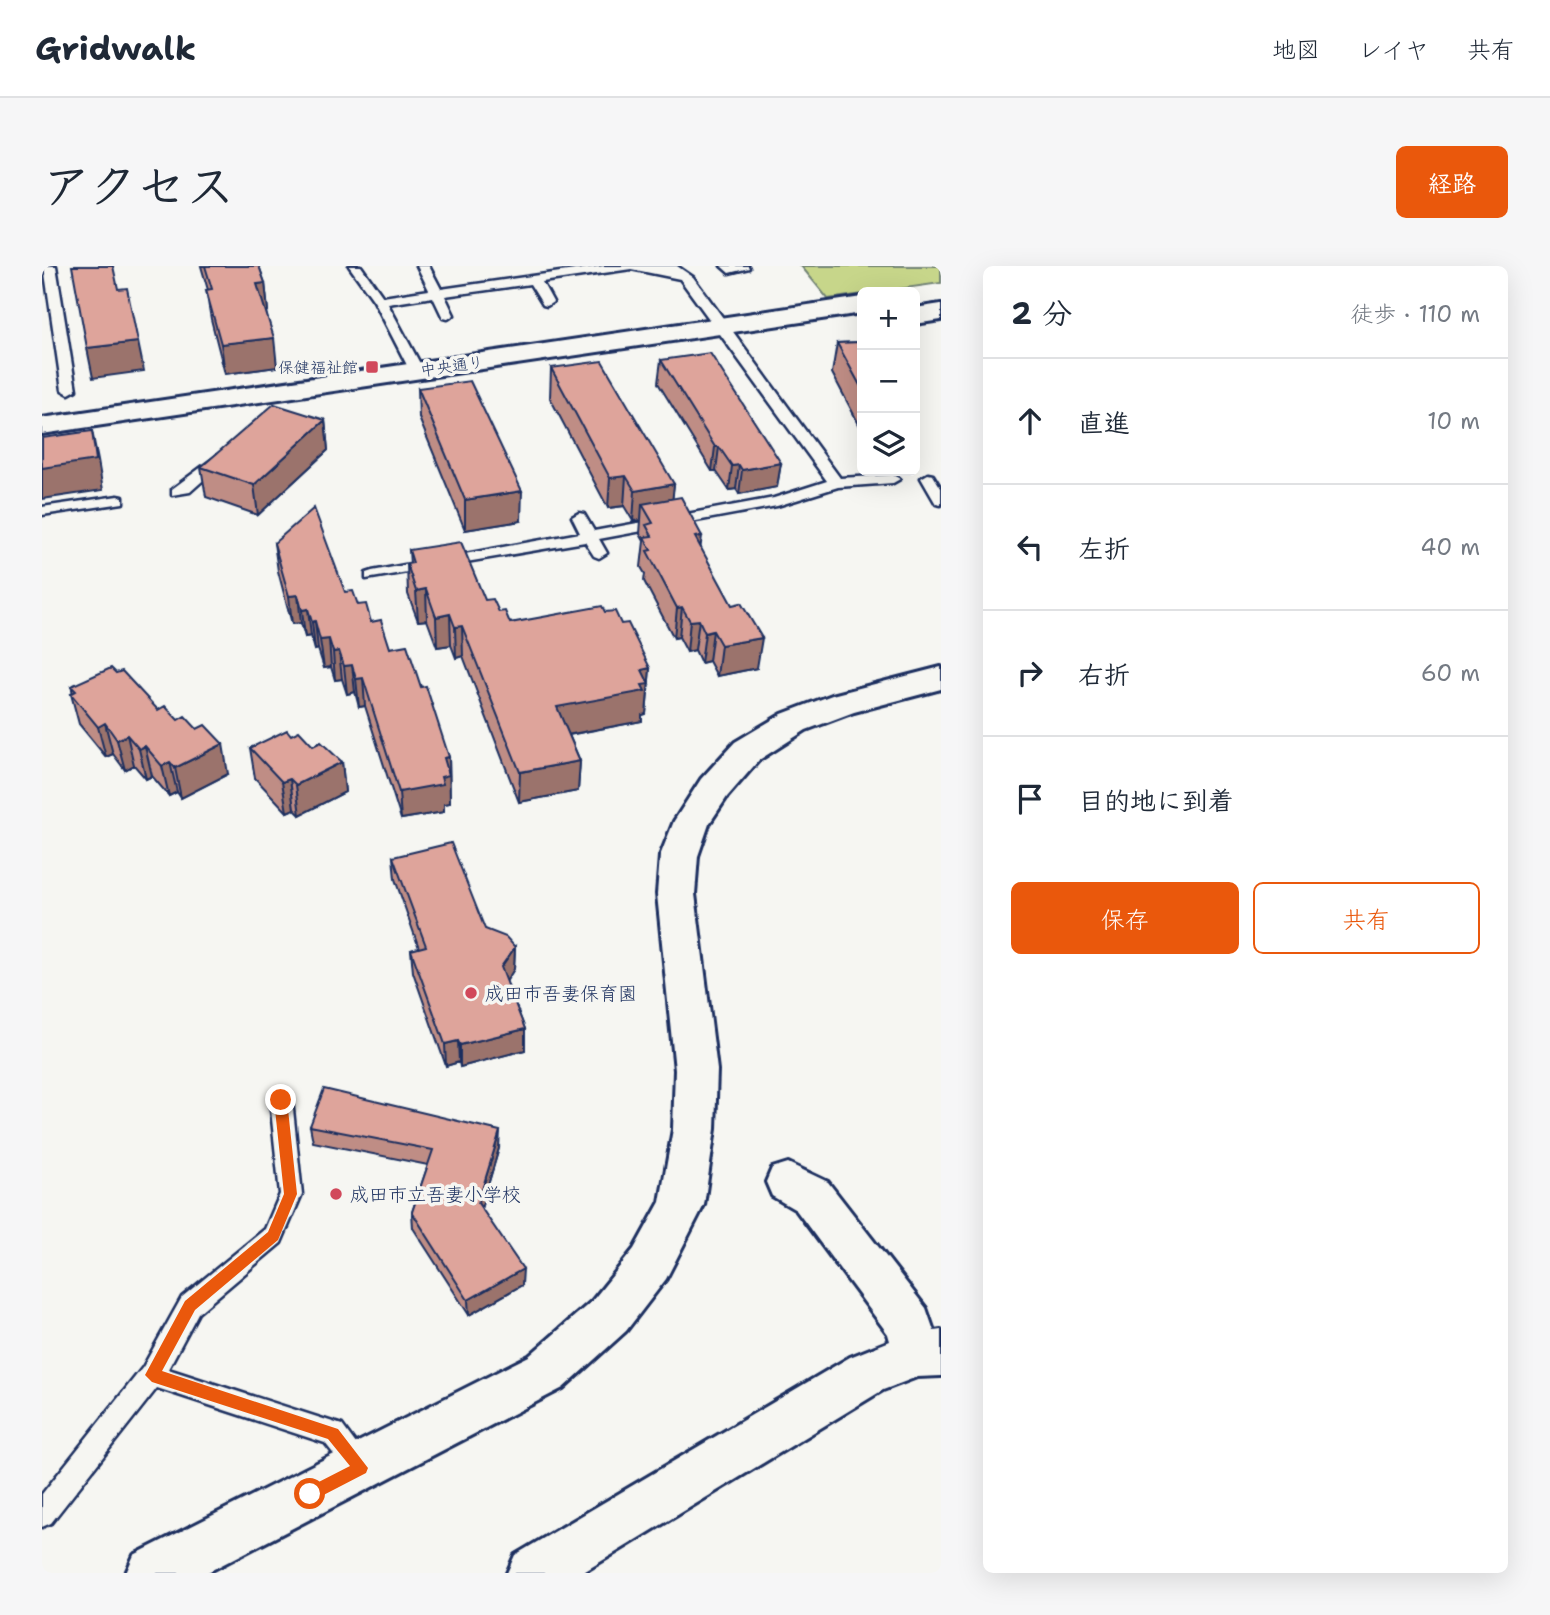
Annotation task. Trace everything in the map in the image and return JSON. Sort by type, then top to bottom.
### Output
[{"type":"street","points":[[920,297],[941,294]]},
{"type":"street","name":"中央通り","points":[[42,444],[727,334],[857,306]]},
{"type":"street","points":[[920,315],[941,312]]},
{"type":"street","name":"中央通り","points":[[42,426],[417,371],[727,334],[857,324]]},
{"type":"street","points":[[152,1573],[546,1372],[609,1316],[650,1264],[682,1205],[694,1129],[696,1070],[677,894],[679,856],[692,821],[714,788],[747,751],[794,722],[844,703],[941,678]]},
{"type":"street","points":[[558,1567],[867,1373],[929,1354],[812,1196],[788,1182]]},
{"type":"lane","points":[[51,266],[69,390]]},
{"type":"lane","points":[[355,266],[380,302],[417,371]]},
{"type":"lane","points":[[423,266],[448,315]]},
{"type":"lane","points":[[380,302],[535,282],[631,266],[678,273],[694,266]]},
{"type":"lane","points":[[727,266],[729,269],[743,268]]},
{"type":"lane","points":[[678,273],[727,334],[836,483]]},
{"type":"lane","points":[[535,282],[547,302]]},
{"type":"lane","points":[[177,492],[186,489],[225,453]]},
{"type":"lane","points":[[928,478],[941,501]]},
{"type":"lane","points":[[372,576],[777,502],[836,483],[893,479]]},
{"type":"lane","points":[[700,496],[712,514]]},
{"type":"lane","points":[[42,511],[118,500]]},
{"type":"lane","points":[[579,517],[598,553]]},
{"type":"lane","points":[[42,1514],[152,1375],[190,1305],[273,1236],[291,1194],[281,1100]]},
{"type":"lane","points":[[152,1375],[333,1434],[361,1468]]},
{"type":"green space","points":[[801,266],[941,266],[941,283],[913,287],[857,287],[857,295],[828,299]]},
{"type":"building","points":[[72,266],[113,266],[118,289],[127,288],[138,342],[87,348]]},
{"type":"building","points":[[205,266],[259,266],[265,283],[257,284],[274,338],[221,344],[206,290],[212,289]]},
{"type":"building","points":[[857,342],[857,380],[837,343]]},
{"type":"building","points":[[710,353],[781,463],[742,470],[739,465],[732,466],[719,447],[715,447],[661,360]]},
{"type":"building","points":[[602,361],[674,484],[635,491],[626,476],[610,478],[551,368]]},
{"type":"building","points":[[470,381],[522,491],[465,500],[418,388]]},
{"type":"building","points":[[274,404],[325,420],[254,485],[201,467]]},
{"type":"building","points":[[92,431],[96,460],[42,468],[42,438]]},
{"type":"building","points":[[681,497],[702,536],[695,537],[732,605],[741,603],[762,638],[721,645],[713,631],[705,633],[699,620],[690,621],[682,607],[677,608],[647,551],[651,550],[644,537],[652,536],[646,525],[653,523],[642,504]]},
{"type":"building","points":[[314,508],[345,592],[353,591],[358,605],[366,604],[371,622],[381,620],[390,648],[407,645],[421,687],[426,686],[449,757],[444,758],[449,775],[441,777],[443,784],[399,792],[363,678],[356,679],[352,665],[344,666],[339,651],[333,652],[329,639],[320,640],[315,621],[312,622],[308,609],[302,610],[298,595],[289,596],[274,543]]},
{"type":"building","points":[[461,542],[485,600],[493,599],[499,612],[505,611],[510,623],[602,606],[605,612],[615,611],[621,624],[628,623],[650,668],[642,670],[649,684],[642,685],[645,691],[557,707],[580,761],[520,772],[462,626],[455,627],[450,614],[436,617],[426,589],[416,591],[407,564],[413,563],[409,550]]},
{"type":"building","points":[[111,668],[116,673],[122,671],[158,710],[165,706],[178,720],[185,716],[197,729],[205,725],[223,744],[175,768],[170,762],[162,766],[145,746],[139,749],[127,735],[117,740],[105,723],[98,727],[71,694],[76,691],[71,686]]},
{"type":"building","points":[[287,730],[291,735],[299,731],[313,746],[321,742],[342,762],[296,785],[290,779],[282,782],[250,748]]},
{"type":"building","points":[[451,843],[485,929],[506,937],[515,947],[501,967],[525,1029],[460,1045],[458,1041],[445,1044],[411,950],[426,946],[393,857]]},
{"type":"building","points":[[324,1089],[500,1131],[478,1203],[523,1269],[468,1300],[412,1212],[433,1150],[310,1126]]},
{"type":"place","name":"保健福祉館","points":[[372,367]]},
{"type":"place","name":"成田市吾妻保育園","points":[[471,993]]},
{"type":"place","name":"成田市立吾妻小学校","points":[[336,1194]]},
{"type":"route","points":[[281,1100],[291,1194],[273,1236],[190,1305],[152,1375],[333,1434],[361,1468],[310,1494]]}]
